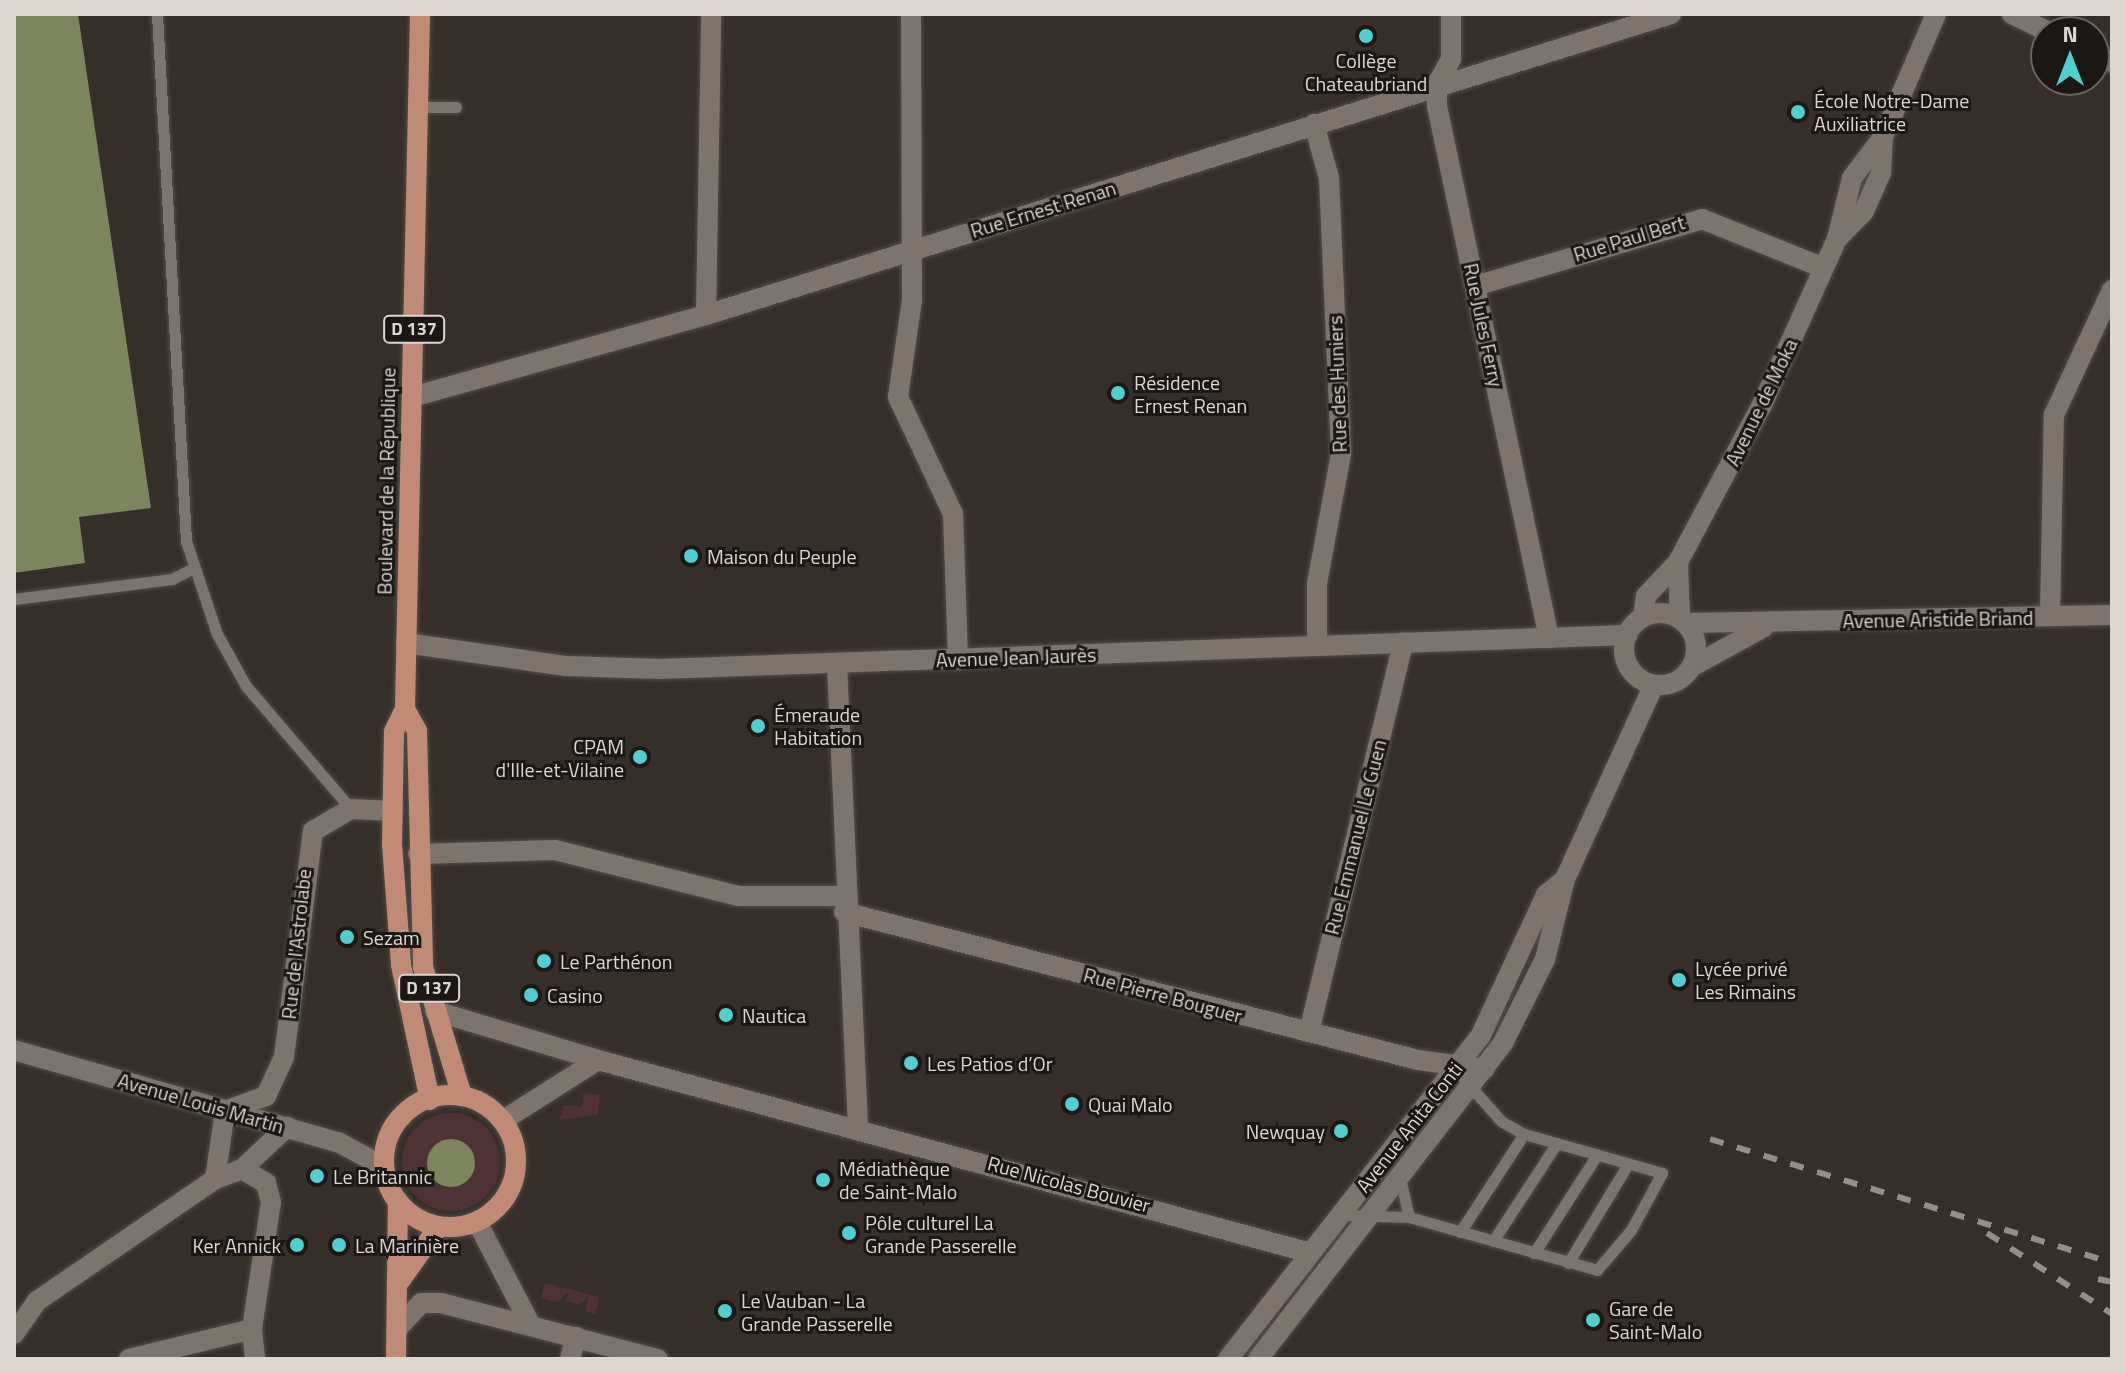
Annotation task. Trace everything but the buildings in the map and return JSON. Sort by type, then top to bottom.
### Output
[{"type":"main road","name":"Boulevard de la République","points":[[420,14],[405,709],[394,732],[393,811],[401,965],[430,1100]]},
{"type":"main road","name":"Boulevard de la République","points":[[405,709],[417,731],[423,967],[462,1096]]},
{"type":"main road","points":[[396,1359],[400,1281],[398,1201],[384,1167],[394,1126],[430,1100],[462,1096],[502,1121],[514,1148],[514,1178],[500,1203],[477,1222],[439,1226],[398,1201]]},
{"type":"main road","points":[[400,1281],[439,1226]]},
{"type":"street","points":[[706,315],[711,14]]},
{"type":"street","points":[[911,14],[914,249],[898,397],[948,494],[958,660]]},
{"type":"street","points":[[1437,84],[1451,59],[1451,14]]},
{"type":"street","name":"Rue Ernest Renan","points":[[412,397],[706,315],[1437,84],[1671,14]]},
{"type":"street","name":"Avenue de Moka","points":[[1643,617],[1651,588],[1678,562],[1837,239],[1864,211],[1881,173],[1883,137],[1936,14]]},
{"type":"street","points":[[2012,14],[2030,23]]},
{"type":"street","name":"Rue Jules Ferry","points":[[1437,84],[1475,286],[1549,638]]},
{"type":"street","name":"Rue des Huniers","points":[[1314,124],[1329,178],[1341,454],[1317,584],[1317,644]]},
{"type":"street","name":"Rue Paul Bert","points":[[1475,286],[1687,219],[1721,222],[1824,268]]},
{"type":"street","points":[[2050,616],[2054,415],[2112,290]]},
{"type":"street","name":"Avenue de Moka","points":[[1678,562],[1683,621]]},
{"type":"street","name":"Avenue Aristide Briand","points":[[1683,621],[1764,627],[2112,615]]},
{"type":"street","points":[[1643,617],[1683,621],[1696,644],[1693,666],[1677,682],[1654,685],[1628,667],[1627,635],[1643,617]]},
{"type":"street","name":"Avenue Aristide Briand","points":[[1693,666],[1764,627]]},
{"type":"street","name":"Avenue Jean Jaurès","points":[[406,643],[566,666],[837,664],[1627,635]]},
{"type":"street","name":"Rue Emmanuel Le Guen","points":[[1309,1032],[1403,642]]},
{"type":"street","points":[[837,664],[844,904],[858,1127]]},
{"type":"street","name":"Avenue Anita Conti","points":[[1258,1359],[1484,1069],[1545,959],[1565,879],[1654,685]]},
{"type":"street","points":[[351,809],[393,811]]},
{"type":"street","name":"Rue de l'Astrolabe","points":[[225,1111],[266,1096],[279,1076],[306,849],[321,824],[351,809]]},
{"type":"street","name":"Rue Pierre Bouguer","points":[[418,854],[555,850],[738,896],[844,904],[1309,1032],[1455,1069],[1484,1069]]},
{"type":"street","name":"Avenue Anita Conti","points":[[1228,1359],[1307,1252],[1480,1037],[1546,895],[1565,879]]},
{"type":"street","name":"Rue Nicolas Bouvier","points":[[435,1011],[598,1060],[858,1127],[1307,1252]]},
{"type":"street","name":"Avenue Louis Martin","points":[[14,1050],[287,1127],[367,1153],[384,1167]]},
{"type":"street","points":[[502,1121],[598,1060]]},
{"type":"street","points":[[215,1179],[225,1111]]},
{"type":"street","points":[[14,1334],[37,1301],[215,1179],[242,1169],[287,1127]]},
{"type":"street","points":[[242,1169],[266,1183],[271,1202],[252,1329],[255,1359]]},
{"type":"street","points":[[477,1222],[530,1324]]},
{"type":"street","points":[[397,1329],[404,1316],[430,1302],[530,1324],[658,1359]]},
{"type":"street","points":[[129,1359],[252,1329]]},
{"type":"street","points":[[570,1359],[576,1337]]},
{"type":"lane","points":[[157,14],[167,102],[180,503],[194,568],[246,686],[351,809]]},
{"type":"lane","points":[[418,107],[456,107]]},
{"type":"lane","points":[[14,599],[172,579],[194,568]]},
{"type":"lane","points":[[1339,1215],[1373,1213],[1409,1217],[1597,1270],[1631,1230],[1662,1173],[1524,1134],[1501,1121],[1455,1069]]},
{"type":"lane","points":[[1460,1232],[1524,1134]]},
{"type":"lane","points":[[1493,1241],[1557,1143]]},
{"type":"lane","points":[[1534,1253],[1597,1155]]},
{"type":"lane","points":[[1568,1263],[1628,1164]]},
{"type":"lane","points":[[1400,1178],[1409,1217]]},
{"type":"lane","points":[[1307,1252],[1329,1269]]},
{"type":"shaded area","points":[[14,14],[78,14],[151,508],[79,517],[85,563],[14,573]]},
{"type":"shaded area","points":[[584,1093],[600,1094],[598,1115],[559,1120],[564,1105],[582,1107]]},
{"type":"shaded area","points":[[451,1113],[470,1117],[485,1128],[496,1143],[500,1162],[496,1181],[485,1196],[470,1207],[451,1211],[432,1207],[417,1196],[406,1181],[402,1162],[406,1143],[417,1128],[432,1117]]},
{"type":"shaded area","points":[[451,1139],[460,1140],[468,1146],[474,1154],[474,1172],[468,1180],[460,1186],[451,1187],[442,1186],[434,1180],[428,1172],[427,1163],[428,1154],[434,1146],[442,1140]]},
{"type":"shaded area","points":[[545,1283],[600,1297],[595,1314],[585,1311],[588,1298],[579,1305],[566,1301],[568,1292],[558,1302],[541,1298]]},
{"type":"railway","points":[[1710,1139],[2112,1263]]},
{"type":"railway","points":[[1987,1233],[2112,1314]]},
{"type":"railway","points":[[2098,1279],[2112,1282]]},
{"type":"place","name":"Collège Chateaubriand","points":[[1366,36]]},
{"type":"place","name":"École Notre-Dame Auxiliatrice","points":[[1798,112]]},
{"type":"place","name":"Résidence Ernest Renan","points":[[1118,393]]},
{"type":"place","name":"Maison du Peuple","points":[[691,556]]},
{"type":"place","name":"Émeraude Habitation","points":[[758,726]]},
{"type":"place","name":"CPAM d'Ille-et-Vilaine","points":[[640,757]]},
{"type":"place","name":"Sezam","points":[[347,937]]},
{"type":"place","name":"Le Parthénon","points":[[544,961]]},
{"type":"place","name":"Lycée privé Les Rimains","points":[[1679,980]]},
{"type":"place","name":"Casino","points":[[531,995]]},
{"type":"place","name":"Nautica","points":[[726,1015]]},
{"type":"place","name":"Les Patios d’Or","points":[[911,1063]]},
{"type":"place","name":"Quai Malo","points":[[1072,1104]]},
{"type":"place","name":"Newquay","points":[[1341,1131]]},
{"type":"place","name":"Le Britannic","points":[[317,1176]]},
{"type":"place","name":"Médiathèque de Saint-Malo","points":[[823,1180]]},
{"type":"place","name":"Pôle culturel La Grande Passerelle","points":[[849,1233]]},
{"type":"place","name":"Ker Annick","points":[[297,1245]]},
{"type":"place","name":"La Marinière","points":[[339,1245]]},
{"type":"place","name":"Le Vauban - La Grande Passerelle","points":[[725,1311]]},
{"type":"place","name":"Gare de Saint-Malo","points":[[1593,1320]]}]
